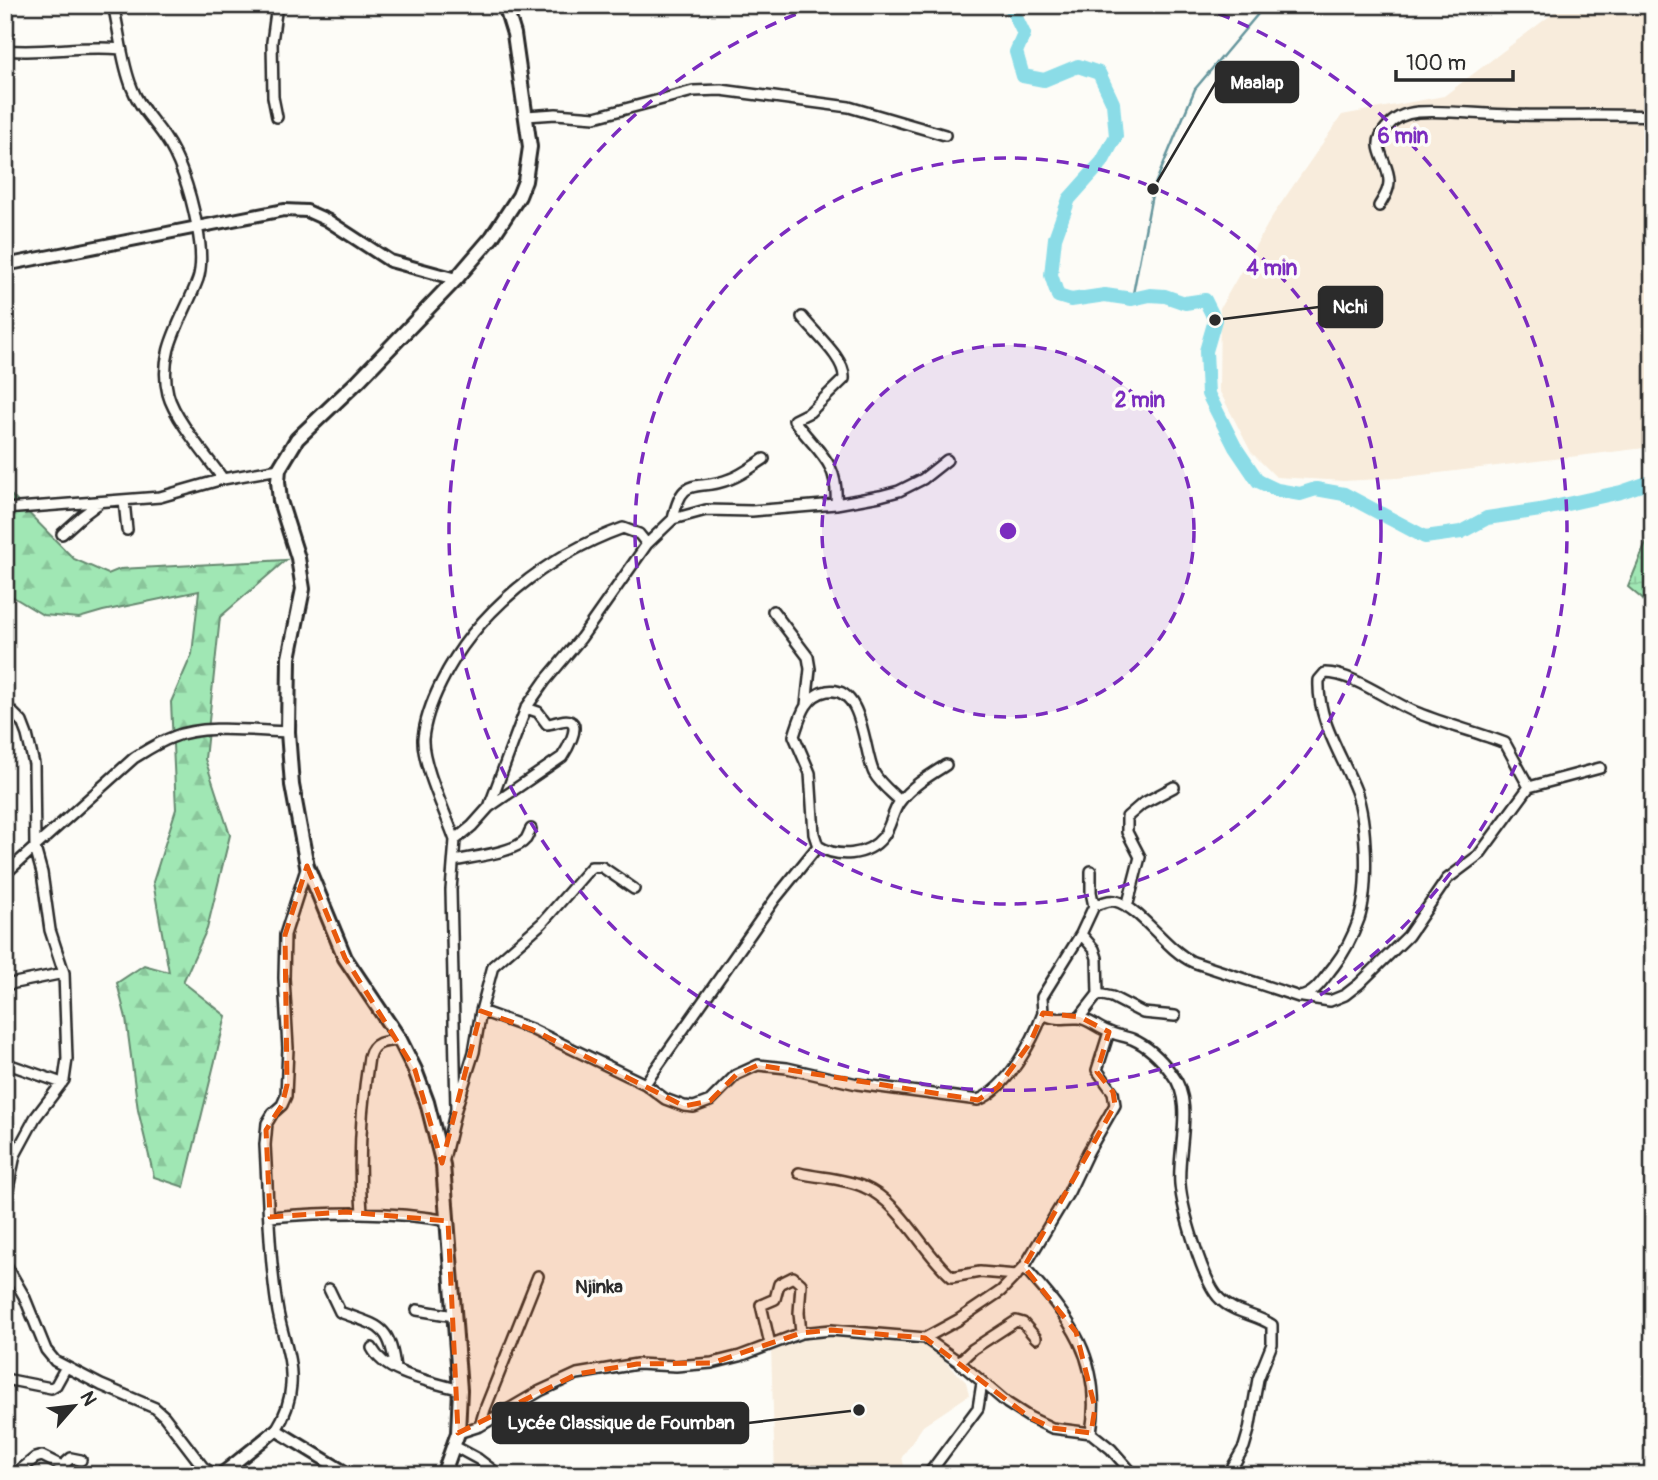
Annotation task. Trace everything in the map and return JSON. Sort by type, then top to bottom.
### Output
[{"type":"main road","points":[[443,1475],[458,1433],[460,1390],[443,1165],[423,1087],[400,1040],[345,958],[307,866],[292,785],[288,732],[289,658],[303,589],[298,558],[280,501],[279,469],[297,439],[358,381],[456,279],[492,237],[519,196],[530,147],[514,34],[505,5]]},
{"type":"street","points":[[113,5],[120,49],[131,87],[140,106],[166,138],[178,161],[197,228],[200,265],[198,277],[169,343],[166,358],[169,396],[223,479]]},
{"type":"street","points":[[277,5],[272,42],[277,117]]},
{"type":"street","points":[[5,50],[24,52],[120,49]]},
{"type":"street","points":[[526,116],[556,114],[595,117],[693,91],[721,90],[849,107],[945,135]]},
{"type":"street","points":[[1379,206],[1389,187],[1389,178],[1379,154],[1378,142],[1384,129],[1393,120],[1404,115],[1432,112],[1512,116],[1653,116]]},
{"type":"street","points":[[5,265],[284,210],[307,211],[343,228],[390,261],[456,279]]},
{"type":"street","points":[[802,317],[844,368],[845,373],[844,379],[810,412],[794,420],[832,469],[837,488],[835,504]]},
{"type":"street","points":[[673,519],[677,501],[682,492],[690,486],[728,480],[764,460]]},
{"type":"street","points":[[489,807],[526,708],[581,638],[647,544],[673,519],[706,510],[751,511],[835,504],[899,491],[923,479],[947,460]]},
{"type":"street","points":[[5,509],[174,495],[223,479],[279,469]]},
{"type":"street","points":[[124,501],[127,530]]},
{"type":"street","points":[[62,534],[91,508],[103,502]]},
{"type":"street","points":[[456,1109],[451,890],[455,840],[428,765],[423,742],[431,703],[452,661],[499,604],[577,547],[623,528],[639,534],[647,544]]},
{"type":"street","points":[[773,611],[808,657],[810,669],[806,705],[794,736],[813,786],[814,834],[818,846],[827,852],[840,855],[863,850],[882,839],[900,801],[946,765]]},
{"type":"street","points":[[1303,997],[1319,984],[1347,948],[1359,918],[1364,885],[1362,810],[1324,716],[1319,684],[1325,673],[1338,675],[1370,688],[1417,713],[1505,743],[1529,787]]},
{"type":"street","points":[[806,705],[822,692],[832,690],[850,699],[862,728],[870,765],[876,776],[900,801]]},
{"type":"street","points":[[5,705],[22,722],[34,764],[34,848],[42,873],[50,930],[64,973],[67,1059],[67,1073],[62,1083],[35,1118],[15,1155],[5,1203]]},
{"type":"street","points":[[455,840],[489,807],[562,757],[570,745],[573,726],[571,722],[568,720],[547,724],[538,712],[526,708]]},
{"type":"street","points":[[5,874],[134,758],[174,736],[201,731],[288,732]]},
{"type":"street","points":[[1094,906],[1112,901],[1127,907],[1180,956],[1303,997],[1330,1000],[1345,995],[1359,984],[1408,936],[1447,879],[1479,855],[1529,787],[1600,768]]},
{"type":"street","points":[[1127,907],[1140,864],[1136,847],[1127,832],[1127,817],[1142,804],[1174,787]]},
{"type":"street","points":[[454,861],[519,845],[527,839],[530,829]]},
{"type":"street","points":[[645,1084],[775,899],[818,846]]},
{"type":"street","points":[[5,1262],[31,1311],[46,1349],[55,1361],[100,1385],[155,1408],[171,1424],[203,1466],[217,1475],[276,1430],[286,1415],[292,1369],[277,1307],[265,1145],[266,1130],[273,1113],[282,1105],[286,1085],[288,1048],[284,978],[285,935],[307,866]]},
{"type":"street","points":[[443,1165],[456,1109],[474,1052],[492,966],[523,942],[591,867],[602,867],[634,889]]},
{"type":"street","points":[[481,1011],[531,1029],[645,1084],[674,1104],[694,1107],[710,1101],[736,1075],[758,1065],[787,1068],[857,1084],[978,1100],[987,1097],[998,1087],[1031,1043],[1042,1013],[1042,997],[1081,934],[1094,906],[1091,871]]},
{"type":"street","points":[[1080,1017],[1098,994],[1097,958],[1094,949],[1081,934]]},
{"type":"street","points":[[5,985],[64,973]]},
{"type":"street","points":[[1098,994],[1112,997],[1143,1013],[1175,1016]]},
{"type":"street","points":[[1042,1013],[1049,1018],[1080,1017],[1143,1045],[1175,1077],[1181,1089],[1183,1107],[1180,1184],[1184,1208],[1199,1255],[1216,1296],[1234,1308],[1272,1325],[1272,1343],[1258,1379],[1249,1430],[1244,1447],[1228,1475]]},
{"type":"street","points":[[925,1338],[1001,1291],[1024,1267],[1069,1192],[1115,1105],[1113,1092],[1097,1070],[1109,1032]]},
{"type":"street","points":[[362,1213],[361,1114],[369,1057],[372,1048],[377,1044],[400,1040]]},
{"type":"street","points":[[5,1063],[62,1083]]},
{"type":"street","points":[[799,1173],[865,1187],[876,1194],[911,1226],[952,1277],[980,1272],[1017,1275]]},
{"type":"street","points":[[270,1217],[331,1212],[448,1221]]},
{"type":"street","points":[[1024,1267],[1060,1307],[1076,1332],[1086,1356],[1095,1408],[1091,1433]]},
{"type":"street","points":[[480,1426],[538,1276]]},
{"type":"street","points":[[770,1344],[761,1305],[775,1299],[779,1283],[793,1277],[802,1284],[799,1313],[801,1333]]},
{"type":"street","points":[[328,1289],[340,1312],[365,1319],[379,1328],[392,1347],[395,1369]]},
{"type":"street","points":[[417,1310],[454,1316]]},
{"type":"street","points":[[959,1362],[973,1349],[1016,1321],[1023,1323],[1036,1338]]},
{"type":"street","points":[[458,1433],[480,1426],[540,1391],[577,1374],[637,1364],[676,1366],[712,1363],[740,1356],[801,1333],[831,1330],[925,1338],[1029,1417],[1052,1428],[1091,1433],[1111,1449],[1134,1475]]},
{"type":"street","points":[[372,1348],[376,1356],[395,1369],[460,1390]]},
{"type":"street","points":[[5,1379],[54,1388],[66,1367]]},
{"type":"street","points":[[928,1475],[978,1408],[982,1383]]},
{"type":"street","points":[[276,1430],[350,1475]]},
{"type":"street","points":[[454,1446],[499,1475]]},
{"type":"street","points":[[14,1475],[35,1458],[42,1456],[62,1466],[71,1458],[81,1460]]},
{"type":"street","points":[[5,1469],[8,1475]]},
{"type":"highlighted area","points":[[307,866],[345,958],[415,1070],[442,1163],[481,1011],[531,1029],[684,1106],[710,1101],[736,1075],[758,1065],[978,1100],[998,1087],[1030,1043],[1043,1013],[1080,1017],[1109,1032],[1097,1072],[1113,1092],[1115,1105],[1024,1267],[1076,1332],[1095,1408],[1091,1433],[1052,1428],[1029,1417],[925,1338],[831,1330],[801,1333],[712,1363],[637,1364],[577,1374],[458,1433],[448,1221],[346,1212],[270,1217],[266,1130],[282,1105],[287,1085],[285,935]]},
{"type":"shaded area","points":[[1564,5],[1653,5],[1653,447],[1397,478],[1344,481],[1276,477],[1251,452],[1219,390],[1220,308],[1273,215],[1342,115],[1444,96]]},
{"type":"shaded area","points":[[823,1334],[919,1343],[937,1353],[966,1382],[969,1395],[923,1426],[902,1457],[906,1475],[775,1475],[771,1347]]},
{"type":"green space","points":[[5,489],[74,559],[108,574],[120,569],[286,560],[220,617],[205,759],[230,835],[207,929],[183,982],[226,1016],[184,1187],[154,1177],[138,1110],[126,1018],[117,983],[144,965],[169,972],[153,882],[176,809],[171,702],[192,654],[199,591],[79,618],[43,615],[5,592]]},
{"type":"green space","points":[[1653,526],[1653,608],[1628,587]]},
{"type":"waterway","points":[[1010,5],[1024,34],[1016,52],[1023,76],[1044,80],[1078,66],[1099,73],[1113,103],[1116,136],[1102,162],[1069,199],[1055,238],[1051,275],[1058,296],[1071,300],[1105,295],[1132,299],[1150,295],[1165,296],[1185,303],[1205,300],[1215,320],[1206,351],[1208,394],[1235,447],[1258,481],[1277,490],[1300,494],[1316,489],[1344,494],[1425,537],[1461,532],[1487,518],[1540,510],[1621,492],[1653,481]]},
{"type":"waterway","points":[[1132,299],[1153,189],[1195,89],[1263,8],[1270,5]]},
{"type":"place","name":"Maalap","points":[[1153,189]]},
{"type":"place","name":"Nchi","points":[[1215,320]]},
{"type":"place","name":"Lycée Classique de Foumban","points":[[859,1410]]},
{"type":"district","name":"Njinka","points":[[599,1286]]}]
